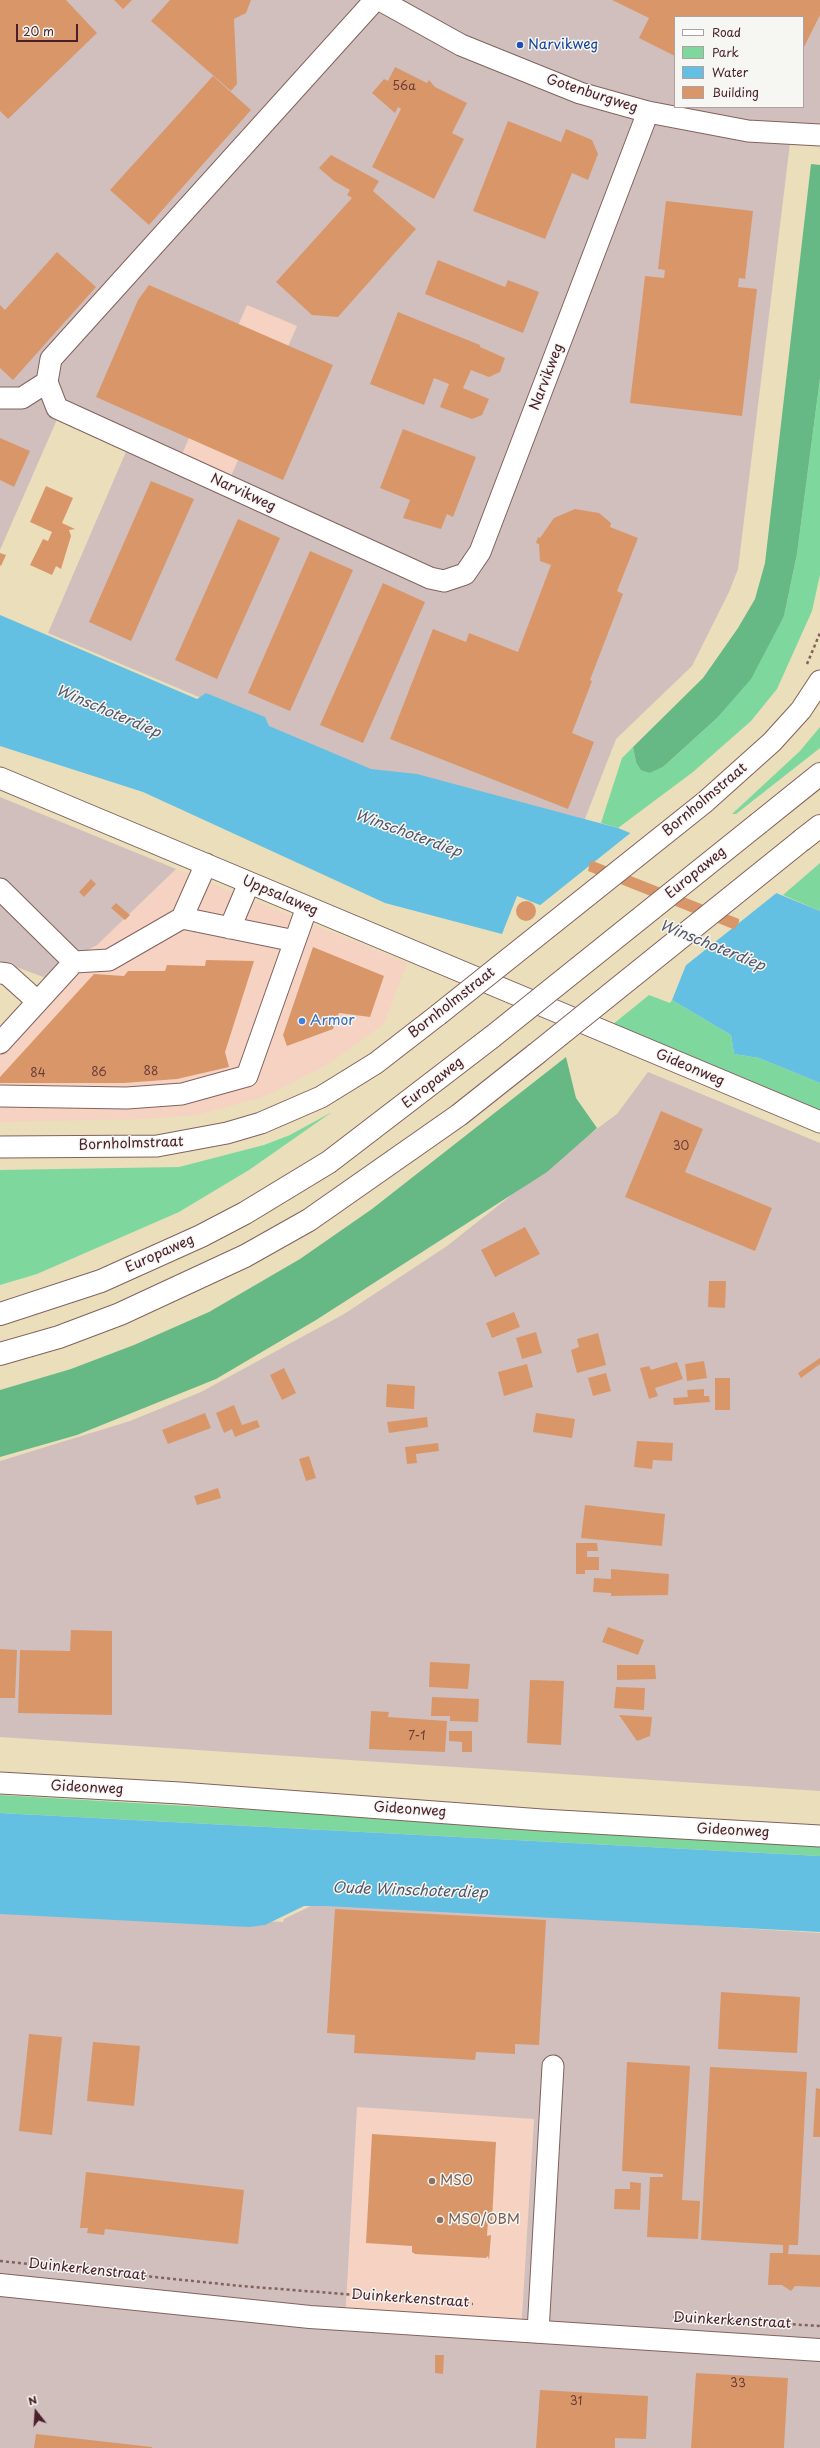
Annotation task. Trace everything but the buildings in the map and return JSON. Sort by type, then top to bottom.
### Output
[{"type":"main road","name":"Europaweg","points":[[0,1314],[101,1281],[200,1236],[245,1213],[329,1162],[492,1037],[820,774]]},
{"type":"main road","points":[[0,1354],[59,1337],[120,1314],[244,1256],[309,1220],[458,1115],[820,826]]},
{"type":"main road","name":"Duinkerkenstraat","points":[[0,2285],[310,2317],[820,2350]]},
{"type":"street","points":[[0,398],[22,398],[47,382],[51,359],[375,0]]},
{"type":"street","name":"Gotenburgweg","points":[[380,0],[461,44],[580,93],[648,112],[748,131],[820,135]]},
{"type":"street","name":"Narvikweg","points":[[47,382],[57,408],[430,578],[444,581],[466,574],[480,552],[648,112]]},
{"type":"street","name":"Bornholmstraat","points":[[0,1147],[157,1146],[227,1133],[292,1111],[344,1084],[376,1063],[438,1015],[705,802],[772,742],[801,710],[820,681]]},
{"type":"street","name":"Uppsalaweg","points":[[0,778],[560,1013]]},
{"type":"street","points":[[0,1043],[74,962],[109,960],[182,918],[206,864]]},
{"type":"street","points":[[230,928],[249,883]]},
{"type":"street","points":[[0,888],[74,962]]},
{"type":"street","points":[[0,1096],[127,1098],[182,1094],[247,1076],[307,907]]},
{"type":"street","points":[[182,918],[295,941]]},
{"type":"street","points":[[0,973],[7,974],[37,1001]]},
{"type":"street","name":"Gideonweg","points":[[560,1013],[820,1122]]},
{"type":"street","name":"Gideonweg","points":[[0,1783],[188,1794],[542,1820],[820,1836]]},
{"type":"street","points":[[538,2332],[553,2066]]},
{"type":"path","name":"Duinkerkenstraat","points":[[0,2260],[241,2286],[477,2304]]},
{"type":"path","name":"Duinkerkenstraat","points":[[665,2318],[820,2326]]},
{"type":"shaded area","points":[[0,0],[820,0],[820,137],[791,135],[738,569],[729,592],[692,666],[616,739],[574,847],[371,770],[48,633],[131,440],[62,408],[0,550]],"holes":[[[247,305],[297,326],[228,483],[179,461]]]},
{"type":"shaded area","points":[[247,304],[297,326],[228,483],[179,461]]},
{"type":"shaded area","points":[[0,797],[176,869],[97,945],[71,959],[49,979],[0,961]]},
{"type":"shaded area","points":[[176,869],[407,963],[384,1024],[325,1066],[266,1096],[198,1115],[144,1119],[0,1122],[0,1032],[49,979],[124,919]]},
{"type":"shaded area","points":[[648,1072],[820,1143],[820,1791],[0,1737],[0,1461],[130,1421],[201,1392],[344,1314],[447,1246],[571,1148],[617,1114]]},
{"type":"shaded area","points":[[319,1902],[820,1933],[820,2448],[0,2448],[0,1908],[283,1922],[284,1919]],"holes":[[[357,2107],[534,2119],[521,2332],[345,2322]]]},
{"type":"shaded area","name":"MSO/OBM","points":[[357,2107],[534,2118],[521,2332],[345,2322]]},
{"type":"green space","points":[[811,164],[820,165],[820,378],[797,554],[784,616],[751,679],[716,719],[663,767],[650,773],[641,770],[636,762],[633,747],[703,678],[738,628],[755,599],[765,563]]},
{"type":"green space","points":[[820,378],[820,575],[812,611],[777,689],[751,721],[693,772],[618,828],[601,823],[622,758],[633,747],[636,762],[650,773],[663,767],[716,719],[784,616],[797,554]]},
{"type":"green space","points":[[820,727],[820,748],[736,814],[732,814],[800,751]]},
{"type":"green space","points":[[820,863],[820,911],[783,895]]},
{"type":"green space","points":[[649,995],[670,1003],[672,1000],[731,1035],[734,1054],[759,1058],[820,1083],[820,1114],[612,1025]]},
{"type":"green space","points":[[566,1057],[576,1098],[597,1128],[547,1172],[316,1320],[216,1379],[77,1435],[0,1457],[0,1390],[71,1369],[134,1345],[209,1312],[300,1259],[372,1209]]},
{"type":"green space","points":[[332,1112],[249,1170],[179,1212],[37,1274],[0,1285],[0,1170],[179,1167],[264,1145],[290,1135]]},
{"type":"green space","points":[[0,1795],[820,1843],[820,1856],[0,1813]]},
{"type":"water","name":"Winschoterdiep","points":[[0,615],[197,699],[206,693],[265,717],[269,726],[371,769],[417,774],[618,828],[820,911],[820,1083],[759,1058],[734,1054],[731,1035],[672,1000],[686,965],[685,962],[517,896],[502,934],[385,903],[143,792],[0,746]]},
{"type":"water","name":"Oude Winschoterdiep","points":[[0,1813],[820,1856],[820,1932],[326,1906],[304,1906],[265,1925],[249,1927],[0,1914]]},
{"type":"pier","points":[[633,831],[779,891],[685,966],[671,1002],[684,964],[539,906]]},
{"type":"place","name":"Narvikweg","points":[[520,45]]},
{"type":"place","name":"Armor","points":[[302,1021]]},
{"type":"place","name":"MSO","points":[[432,2181]]},
{"type":"place","name":"MSO/OBM","points":[[440,2220]]}]
